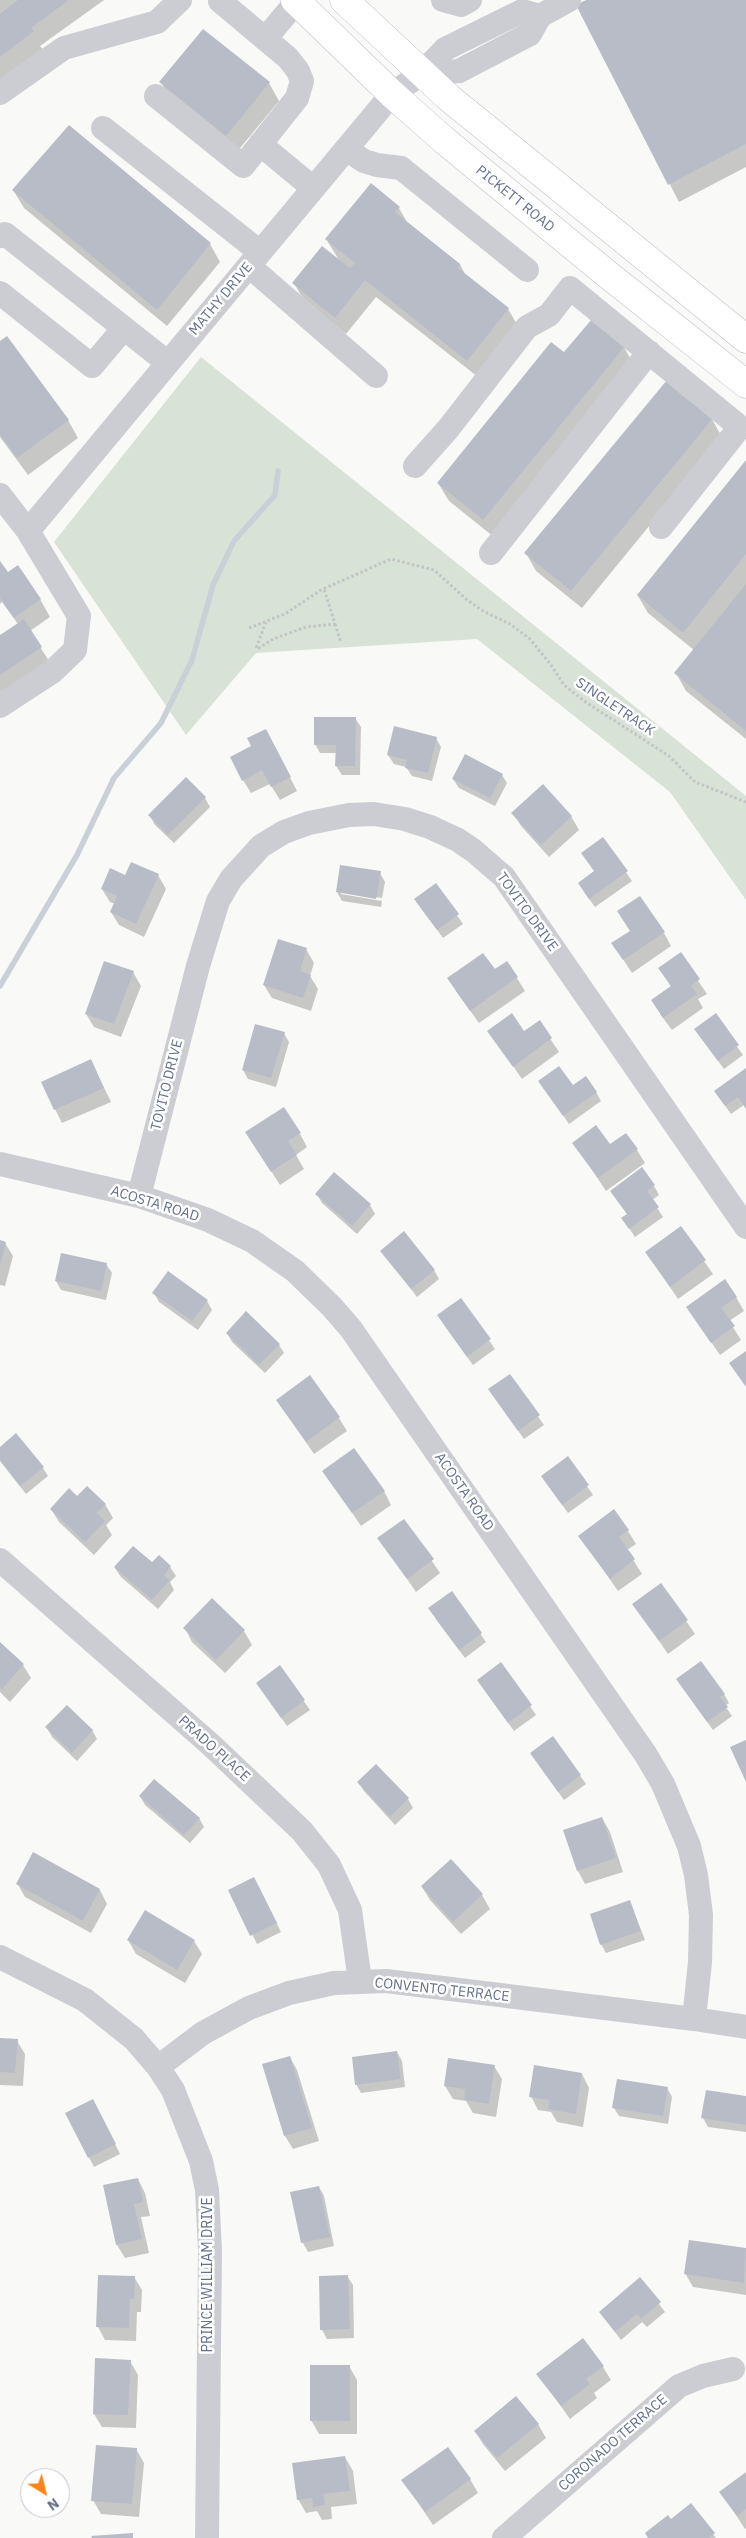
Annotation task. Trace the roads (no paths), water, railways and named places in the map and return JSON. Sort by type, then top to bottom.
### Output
[{"type":"main road","points":[[344,0],[421,74],[746,339]]},
{"type":"main road","name":"PICKETT ROAD","points":[[296,1],[392,94],[445,141],[642,302],[746,384]]},
{"type":"street","points":[[0,94],[64,48],[156,22],[180,0]]},
{"type":"street","points":[[156,96],[243,166],[297,98],[302,81],[298,71],[288,58],[220,1]]},
{"type":"street","points":[[265,39],[296,1]]},
{"type":"street","name":"MATHY DRIVE","points":[[28,531],[392,94],[421,74],[445,49],[522,11],[540,16],[566,1]]},
{"type":"street","points":[[103,128],[254,259],[376,376]]},
{"type":"street","points":[[260,144],[313,188]]},
{"type":"street","points":[[346,148],[377,166],[401,168],[527,270]]},
{"type":"street","points":[[0,236],[5,234],[168,363]]},
{"type":"street","points":[[600,312],[620,284]]},
{"type":"street","points":[[415,466],[448,429],[527,328],[549,315],[570,288],[740,427],[661,527]]},
{"type":"street","points":[[0,293],[92,366],[124,328]]},
{"type":"street","points":[[622,331],[642,302]]},
{"type":"street","points":[[491,553],[649,352]]},
{"type":"street","points":[[0,495],[28,531],[79,616],[75,650],[52,672],[0,706]]},
{"type":"street","name":"TOVITO DRIVE","points":[[139,1196],[198,966],[218,901],[231,879],[261,846],[284,832],[310,823],[349,815],[374,814],[405,818],[458,840],[504,877],[746,1227]]},
{"type":"street","name":"ACOSTA ROAD","points":[[0,1164],[139,1196],[208,1220],[252,1241],[295,1271],[332,1307],[351,1329],[646,1755],[678,1815],[689,1846],[696,1875],[701,1915],[700,1962],[694,2019]]},
{"type":"street","name":"PRADO PLACE","points":[[0,1560],[210,1744],[308,1838],[329,1865],[350,1910],[360,1981]]},
{"type":"street","name":"PRINCE WILLIAM DRIVE","points":[[0,1957],[85,2000],[134,2039],[158,2067],[173,2090],[184,2113],[201,2161],[207,2190],[210,2251],[207,2538]]},
{"type":"street","name":"CONVENTO TERRACE","points":[[158,2067],[203,2033],[250,2008],[289,1993],[334,1982],[386,1981],[694,2019],[746,2028]]},
{"type":"street","name":"CORONADO TERRACE","points":[[504,2538],[679,2386],[703,2376],[733,2369]]},
{"type":"waterway","points":[[0,986],[77,855],[114,778],[161,723],[192,660],[213,585],[234,541],[275,495],[278,471]]}]
